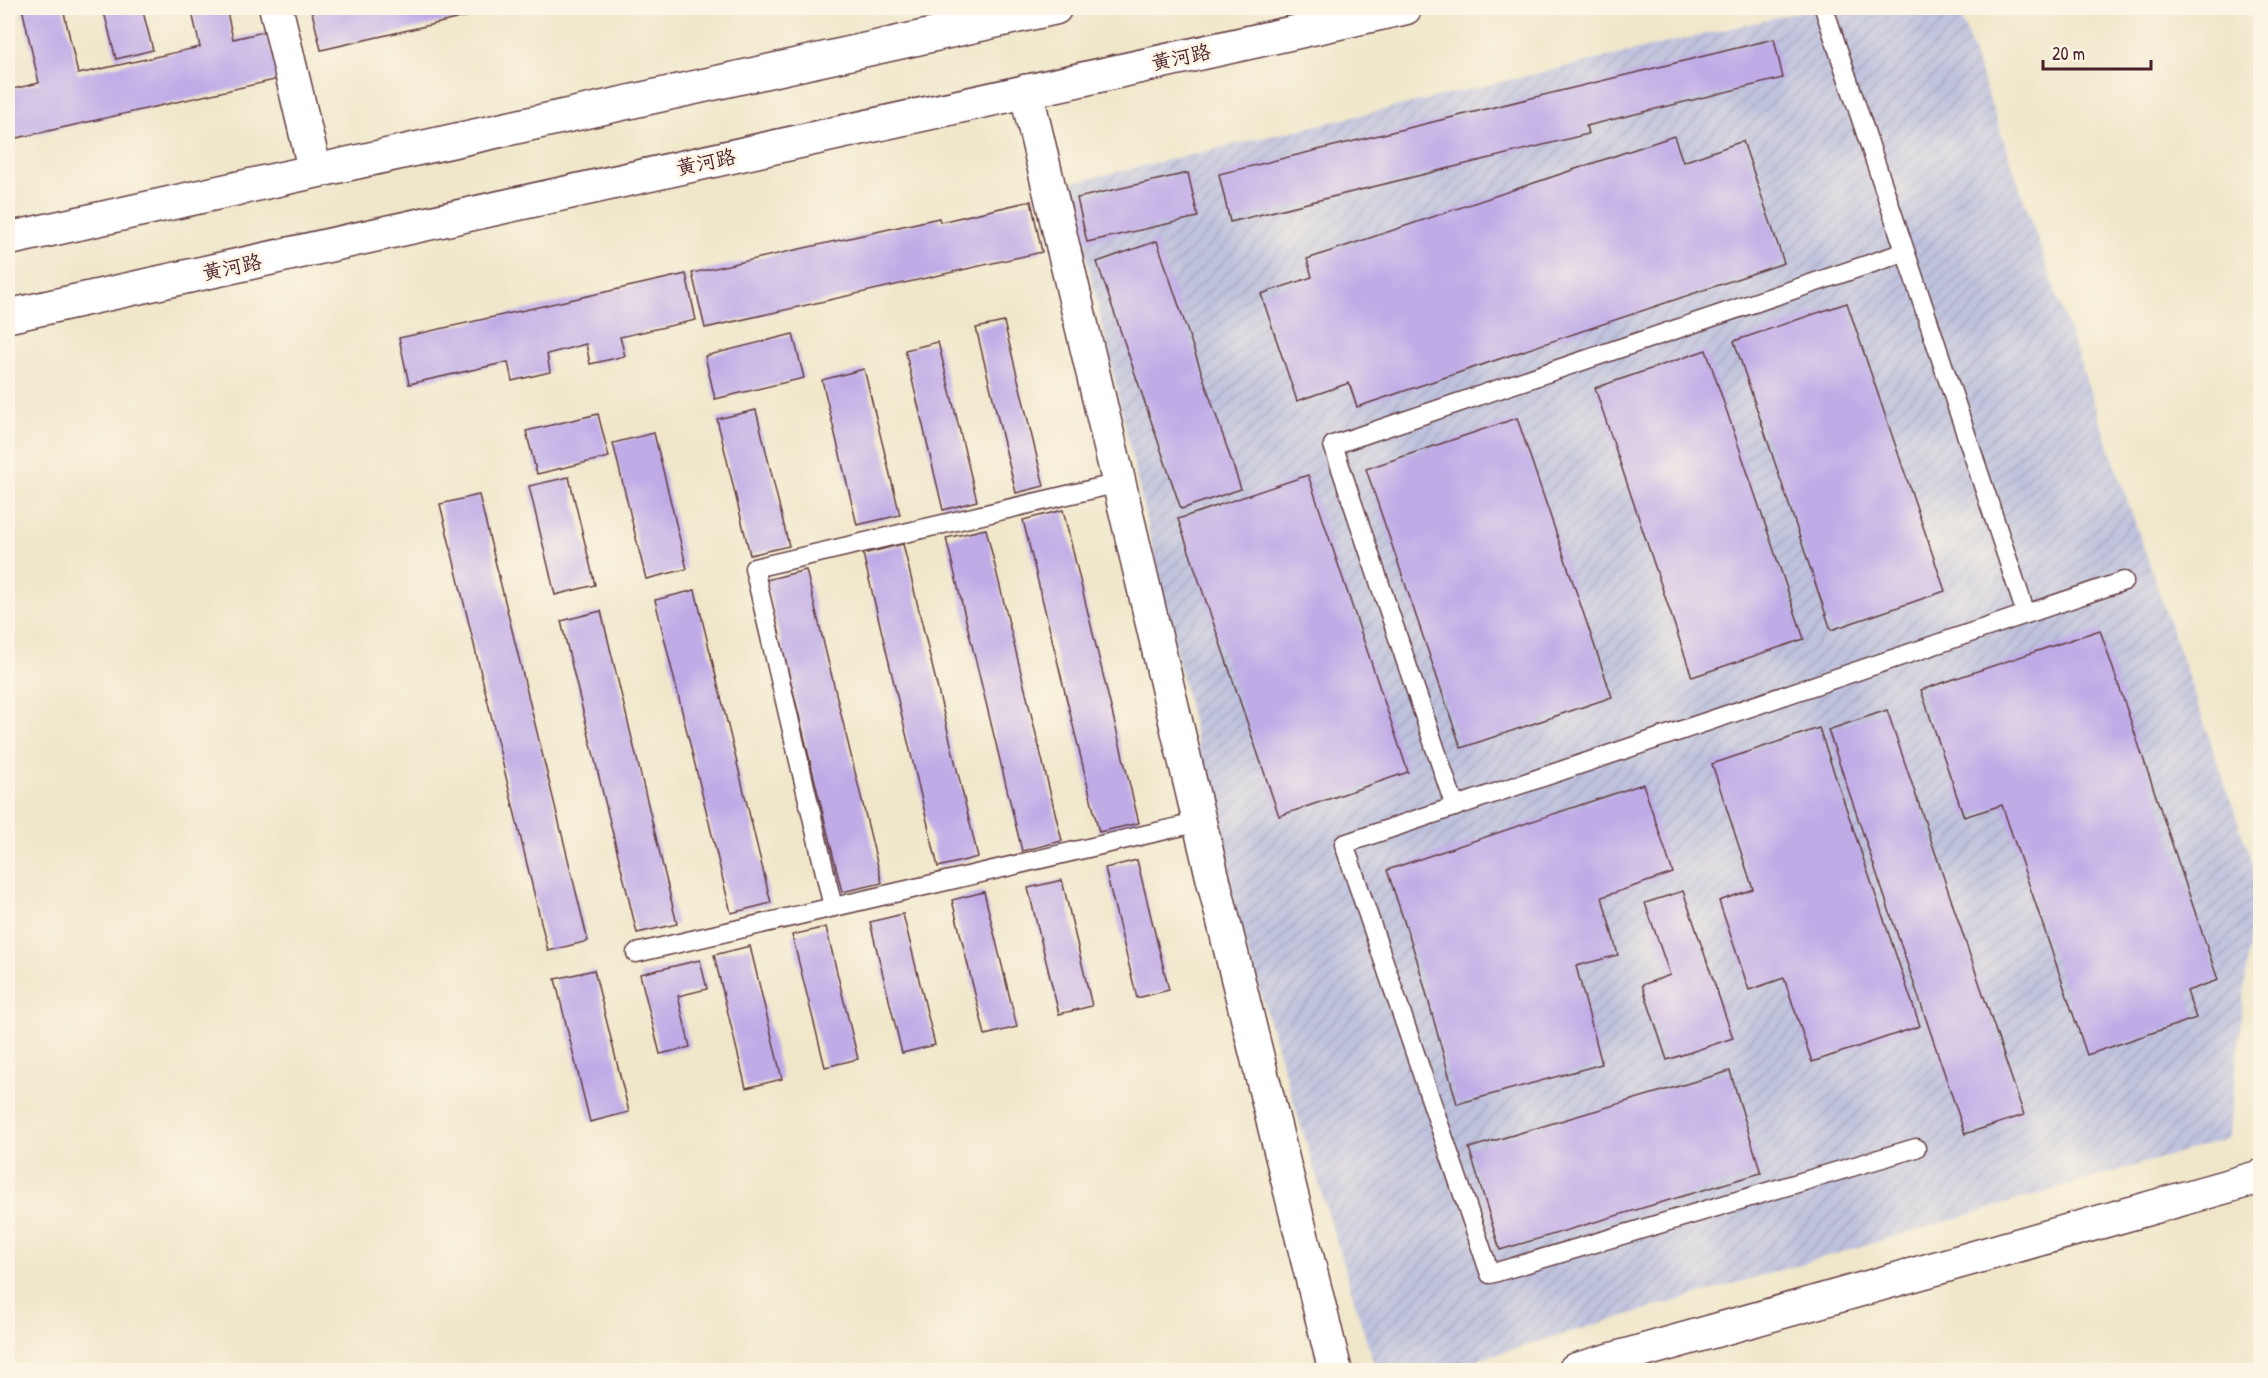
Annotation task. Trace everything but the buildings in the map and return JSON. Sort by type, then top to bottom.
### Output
[{"type":"main road","points":[[276,8],[315,171]]},
{"type":"main road","points":[[8,239],[1055,8]]},
{"type":"main road","name":"黄河路","points":[[8,316],[1405,8]]},
{"type":"main road","points":[[1026,91],[1200,822],[1335,1371]]},
{"type":"main road","points":[[1575,1371],[2260,1177]]},
{"type":"lane","points":[[1824,8],[2026,614]]},
{"type":"lane","points":[[1455,807],[1333,445],[1905,252]]},
{"type":"lane","points":[[833,907],[754,568],[1119,483]]},
{"type":"lane","points":[[1916,1148],[1490,1274],[1344,844],[2124,581]]},
{"type":"lane","points":[[636,953],[1200,822]]},
{"type":"shaded area","points":[[1817,8],[1958,8],[2256,874],[2229,1138],[1442,1370],[1392,1370],[1374,1365],[1234,906],[1070,183]]}]
